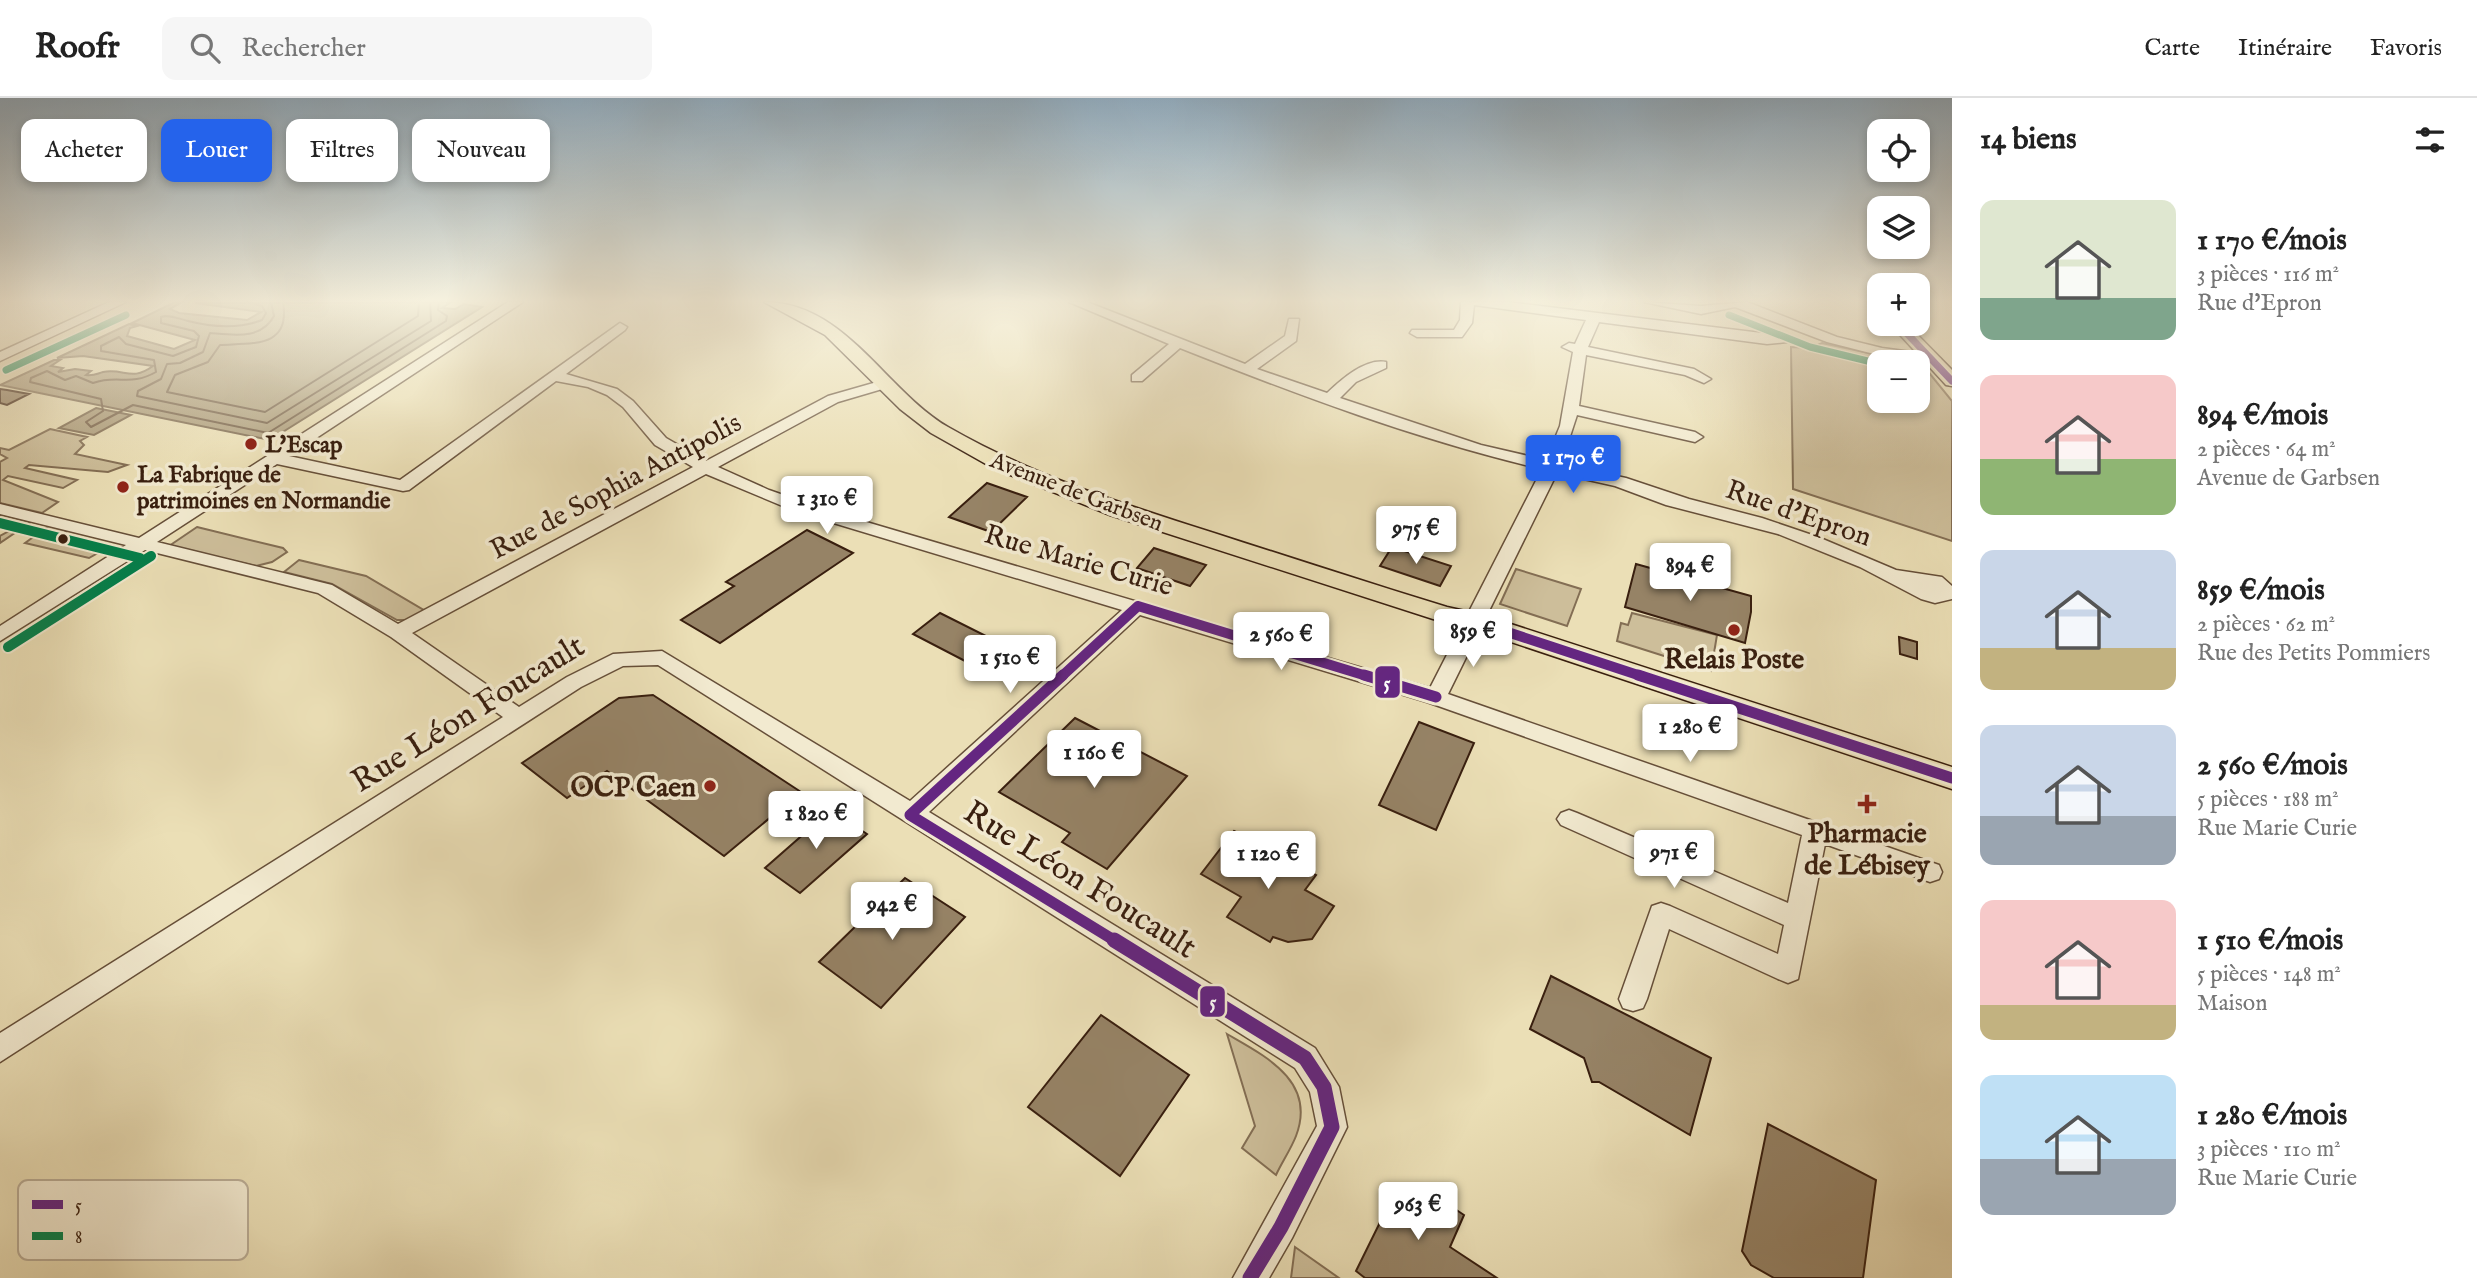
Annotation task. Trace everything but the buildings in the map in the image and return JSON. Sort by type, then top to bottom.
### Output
[{"type":"main road","name":"Avenue de Garbsen","points":[[857,357],[884,384],[938,429],[1000,464],[1118,510],[1474,621],[1952,778]]},
{"type":"main road","points":[[1946,359],[1952,381]]},
{"type":"street","points":[[0,635],[431,357]]},
{"type":"street","points":[[274,458],[403,486],[579,357]]},
{"type":"street","points":[[1137,378],[1162,357]]},
{"type":"street","name":"Rue d'Epron","points":[[1217,357],[1329,400],[1476,449],[1484,455],[1653,491],[1819,545],[1893,575]]},
{"type":"street","points":[[1247,369],[1264,357]]},
{"type":"street","points":[[1436,697],[1550,468],[1571,409],[1574,357]]},
{"type":"street","points":[[1617,357],[1689,372],[1704,379]]},
{"type":"street","points":[[1926,357],[1946,359]]},
{"type":"street","points":[[1329,400],[1351,379],[1381,365]]},
{"type":"street","name":"Rue Marie Curie","points":[[553,376],[593,384],[626,401],[649,434],[704,465],[821,515],[1138,606],[1436,697],[1930,872]]},
{"type":"street","name":"Rue de Sophia Antipolis","points":[[398,632],[704,465],[833,398],[884,384]]},
{"type":"street","points":[[1571,409],[1695,437]]},
{"type":"street","points":[[0,509],[326,589],[398,632],[520,719]]},
{"type":"street","points":[[910,815],[1138,606]]},
{"type":"street","name":"Rue Léon Foucault","points":[[0,1049],[605,664],[635,657],[662,658],[910,815],[1305,1058],[1324,1087],[1332,1127],[1281,1227],[1250,1278]]},
{"type":"street","points":[[1569,819],[1798,919]]},
{"type":"street","points":[[1633,999],[1661,914],[1788,971],[1815,831]]},
{"type":"shaded area","points":[[1791,357],[1867,357],[1867,413],[1930,413],[1930,374],[1952,401],[1952,541],[1793,489]]},
{"type":"shaded area","points":[[50,429],[87,437],[80,441],[84,445],[75,454],[127,465],[108,472],[29,465],[25,468],[77,480],[63,488],[8,476],[3,480],[58,502],[42,513],[0,503],[0,462],[7,458],[0,454],[0,448],[9,450]]},
{"type":"shaded area","points":[[0,514],[31,522],[0,543],[0,536],[9,531],[0,528]]},
{"type":"shaded area","points":[[50,525],[69,530],[56,538],[103,550],[89,558],[25,543]]},
{"type":"shaded area","points":[[197,527],[283,548],[287,552],[272,562],[256,566],[169,546]]},
{"type":"shaded area","points":[[299,560],[366,576],[427,612],[410,620],[397,620],[332,584],[284,572]]},
{"type":"shaded area","points":[[1516,569],[1581,589],[1567,626],[1500,604]]},
{"type":"shaded area","points":[[1632,613],[1717,635],[1711,671],[1617,641],[1621,623],[1628,625]]},
{"type":"shaded area","points":[[1227,1034],[1271,1061],[1293,1085],[1299,1100],[1301,1117],[1296,1136],[1276,1175],[1242,1148],[1255,1126]]},
{"type":"shaded area","points":[[1295,1247],[1339,1278],[1291,1278]]},
{"type":"water","points":[[90,357],[402,357],[270,440],[0,385],[54,360],[60,360],[51,366],[63,368],[58,372],[75,369],[91,371],[86,375],[111,371],[133,374],[153,366]]},
{"type":"water","points":[[96,408],[131,415],[94,435],[59,428]]},
{"type":"transit line","name":"8","points":[[6,370],[34,357]]},
{"type":"transit line","name":"8","points":[[1851,357],[1867,361]]},
{"type":"transit line","name":"5","points":[[1929,357],[1952,381]]},
{"type":"transit line","name":"8","points":[[0,523],[140,558]]},
{"type":"transit line","name":"8","points":[[8,647],[151,556]]},
{"type":"transit line","name":"5","points":[[1138,606],[1436,697]]},
{"type":"transit line","name":"5","points":[[910,815],[1138,606]]},
{"type":"transit line","name":"5","points":[[1474,621],[1952,778]]},
{"type":"transit line","name":"5","points":[[910,815],[1305,1058],[1324,1087],[1332,1127],[1281,1227],[1250,1278]]},
{"type":"place","name":"L'Escap","points":[[251,444]]},
{"type":"place","name":"La Fabrique de patrimoines en Normandie","points":[[123,487]]},
{"type":"place","name":"Relais Poste","points":[[1734,630]]},
{"type":"place","name":"OCP Caen","points":[[710,786]]},
{"type":"place","name":"Pharmacie de Lébisey","points":[[1867,804]]}]
